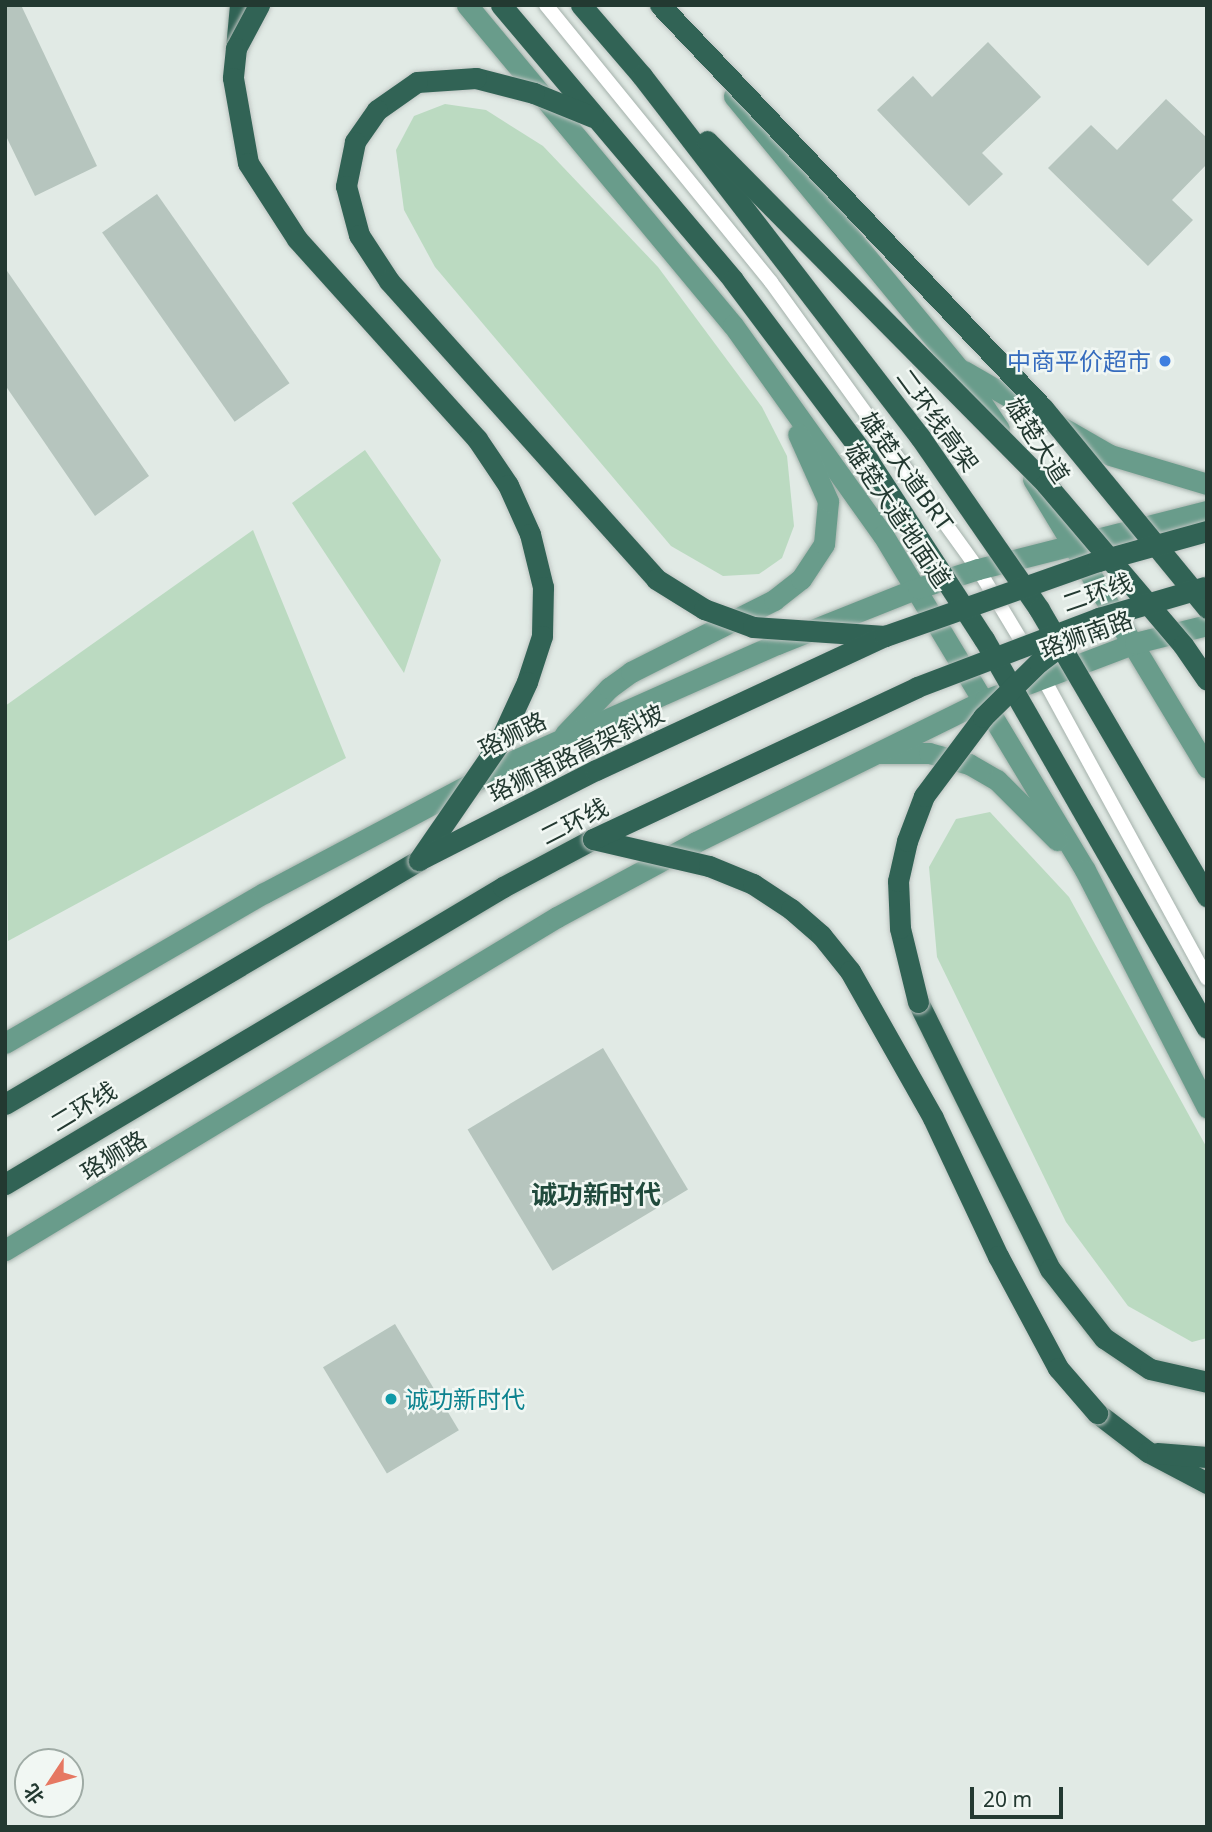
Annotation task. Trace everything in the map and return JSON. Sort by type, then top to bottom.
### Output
[{"type":"highway","points":[[240,5],[233,78],[248,163],[297,239],[477,439],[514,497],[530,534],[543,587],[542,636],[527,682],[498,745],[419,860]]},
{"type":"highway","points":[[236,48],[259,5]]},
{"type":"highway","points":[[501,5],[733,280],[868,460],[984,639],[1207,1028]]},
{"type":"highway","name":"二环线高架","points":[[581,5],[642,76],[920,437],[1031,598],[1207,897]]},
{"type":"highway","points":[[660,5],[1043,408],[1207,608]]},
{"type":"highway","points":[[642,76],[1046,484],[1183,645],[1207,680]]},
{"type":"highway","points":[[594,117],[534,93],[476,78],[417,82],[377,110],[355,142],[346,186],[359,235],[389,281],[656,579],[704,609],[753,627],[885,636]]},
{"type":"highway","name":"珞狮南路高架斜坡","points":[[5,1104],[419,860],[596,770],[885,636],[1097,561],[1207,531]]},
{"type":"highway","name":"二环线","points":[[5,1184],[479,901],[593,839],[917,687],[1099,618],[1207,587]]},
{"type":"highway","points":[[1099,618],[1039,662],[983,717],[924,796],[907,841],[898,881],[900,928],[918,1002],[1050,1269],[1104,1338],[1150,1370],[1207,1382]]},
{"type":"highway","points":[[593,839],[709,866],[753,884],[791,909],[821,935],[850,971],[933,1118],[998,1256],[1058,1368],[1097,1413],[1148,1452],[1207,1483]]},
{"type":"highway","points":[[1148,1452],[1207,1457]]},
{"type":"main road","name":"雄楚大道地面道","points":[[467,5],[754,355],[918,588],[1085,870],[1207,1107]]},
{"type":"main road","points":[[660,5],[959,369],[1110,456],[1207,484]]},
{"type":"main road","points":[[559,741],[608,688],[631,672],[774,600],[801,579],[824,544],[828,501],[806,449],[754,355]]},
{"type":"main road","name":"雄楚大道","points":[[959,369],[1073,541]]},
{"type":"main road","points":[[1207,511],[1073,541],[1207,768]]},
{"type":"main road","name":"珞狮路","points":[[5,1043],[264,893],[559,741],[777,644],[918,588],[1073,541]]},
{"type":"main road","name":"珞狮南路","points":[[985,701],[1135,643],[1207,625]]},
{"type":"main road","name":"珞狮路","points":[[5,1250],[557,917],[869,754],[985,701]]},
{"type":"main road","points":[[869,754],[929,753],[969,764],[1019,799],[1085,870]]},
{"type":"lane","name":"雄楚大道BRT","points":[[546,5],[771,282],[978,569],[1044,677],[1207,978]]},
{"type":"green space","points":[[445,104],[486,110],[543,146],[658,267],[762,407],[787,456],[794,526],[782,558],[759,574],[723,576],[671,546],[435,267],[404,210],[396,150],[414,116]]},
{"type":"green space","points":[[365,450],[441,560],[404,673],[292,503]]},
{"type":"green space","points":[[253,530],[346,758],[8,941],[5,706]]},
{"type":"green space","points":[[990,812],[1069,897],[1207,1148],[1207,1338],[1192,1342],[1128,1306],[1066,1222],[937,957],[929,867],[956,819]]},
{"type":"building","points":[[5,5],[21,5],[97,166],[35,196],[5,134]]},
{"type":"building","points":[[988,42],[1041,97],[982,153],[1003,174],[969,206],[877,110],[913,76],[932,97]]},
{"type":"building","points":[[1166,99],[1207,138],[1207,164],[1172,200],[1193,220],[1148,266],[1048,168],[1091,125],[1117,150]]},
{"type":"building","points":[[157,194],[289,383],[235,422],[102,232]]},
{"type":"building","points":[[5,268],[149,476],[95,516],[5,385]]},
{"type":"building","points":[[603,1048],[688,1189],[553,1271],[468,1129]]},
{"type":"building","name":"诚功新时代","points":[[395,1324],[459,1430],[387,1474],[323,1367]]},
{"type":"place","name":"中商平价超市","points":[[1165,361]]},
{"type":"place","name":"诚功新时代","points":[[391,1399]]},
{"type":"district","name":"诚功新时代","points":[[596,1195]]}]
